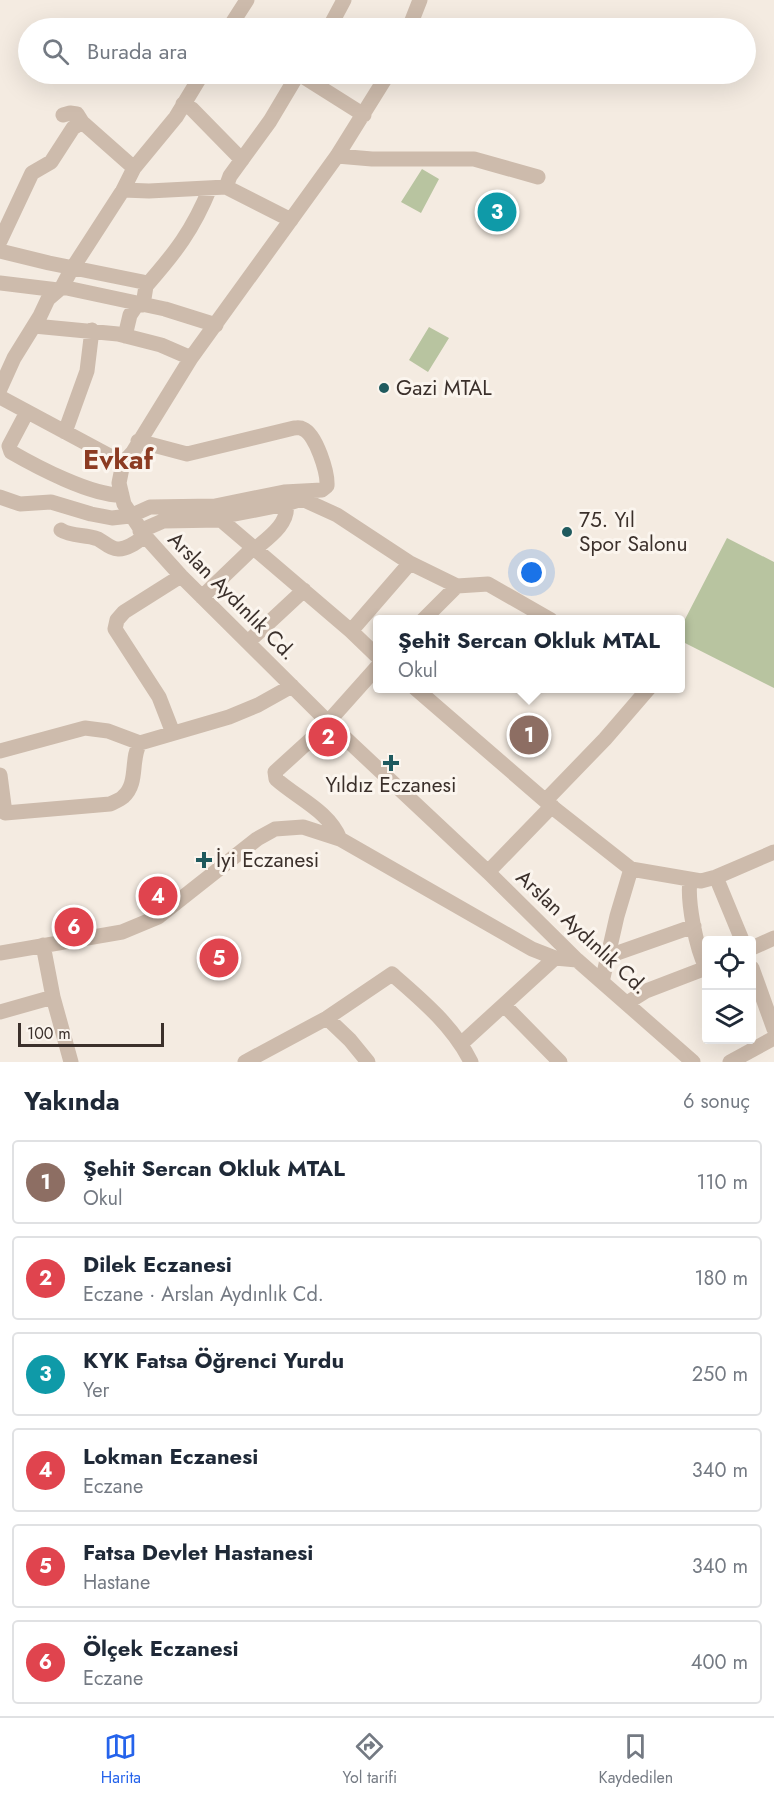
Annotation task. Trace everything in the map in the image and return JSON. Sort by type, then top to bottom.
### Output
[{"type":"street","points":[[237,18],[247,0]]},
{"type":"street","points":[[334,18],[344,0]]},
{"type":"street","points":[[413,18],[420,0]]},
{"type":"street","points":[[196,84],[176,117],[135,168],[60,289],[48,299],[14,358],[0,396],[123,463],[133,452],[191,358],[337,156],[382,84]]},
{"type":"street","points":[[226,187],[230,176],[270,121],[292,84]]},
{"type":"street","points":[[314,84],[364,115]]},
{"type":"street","points":[[183,104],[192,109],[242,160]]},
{"type":"street","points":[[63,115],[77,114],[82,122],[135,168]]},
{"type":"street","points":[[0,241],[32,173],[51,162],[73,128],[82,122]]},
{"type":"street","points":[[337,156],[372,159],[474,159],[538,177]]},
{"type":"street","points":[[123,190],[226,187],[291,220]]},
{"type":"street","points":[[125,336],[130,315],[141,304],[146,286],[186,238],[210,188]]},
{"type":"street","points":[[0,251],[143,282],[146,286]]},
{"type":"street","points":[[0,283],[60,289],[141,304],[216,325]]},
{"type":"street","points":[[34,326],[92,330],[125,336],[161,345],[191,358]]},
{"type":"street","points":[[65,432],[87,371],[92,330]]},
{"type":"street","points":[[27,412],[9,446],[11,452],[81,486],[112,495],[122,495]]},
{"type":"street","points":[[0,497],[20,504],[51,502],[112,518],[130,516],[150,507],[215,506],[284,492],[322,490],[327,486],[328,474],[311,435],[304,429],[294,428],[187,453],[138,441]]},
{"type":"street","name":"Arslan Aydınlık Cd.","points":[[123,463],[119,483],[130,516],[142,534],[181,576],[327,721],[488,872],[577,960],[693,1062]]},
{"type":"street","points":[[61,530],[70,535],[85,535],[98,539],[116,550],[125,548],[142,534],[164,521],[221,520],[230,514],[302,499],[337,515],[410,563],[457,586],[488,584],[542,615]]},
{"type":"street","points":[[202,597],[278,529],[288,511],[286,504]]},
{"type":"street","points":[[221,520],[373,652]]},
{"type":"street","points":[[351,631],[410,563]]},
{"type":"street","points":[[173,733],[159,697],[115,629],[117,620],[124,612],[181,576]]},
{"type":"street","points":[[428,615],[457,586]]},
{"type":"street","points":[[248,642],[304,590]]},
{"type":"street","points":[[340,839],[336,828],[276,779],[275,772],[373,671]]},
{"type":"street","points":[[0,752],[86,728],[108,731],[140,743],[229,717],[258,705],[292,686]]},
{"type":"street","points":[[421,693],[549,803],[631,869],[701,880],[716,877],[774,852]]},
{"type":"street","points":[[488,872],[645,693]]},
{"type":"street","points":[[0,775],[5,813],[110,804],[124,797],[134,778],[135,751],[140,743]]},
{"type":"street","points":[[0,953],[123,932],[158,917],[257,839],[275,830],[303,827],[340,839],[532,949],[555,958],[577,960]]},
{"type":"street","points":[[602,982],[606,957],[631,869]]},
{"type":"street","points":[[716,877],[740,936]]},
{"type":"street","points":[[690,880],[696,940],[702,956]]},
{"type":"street","points":[[606,957],[694,926]]},
{"type":"street","points":[[756,946],[774,938]]},
{"type":"street","points":[[43,945],[53,997],[71,1062]]},
{"type":"street","points":[[462,1043],[555,958]]},
{"type":"street","points":[[627,1003],[646,991],[702,969]]},
{"type":"street","points":[[245,1062],[327,1018],[392,974],[426,1003],[462,1043],[471,1062]]},
{"type":"street","points":[[756,980],[774,1029]]},
{"type":"street","points":[[0,1012],[53,997]]},
{"type":"street","points":[[505,1006],[560,1062]]},
{"type":"street","points":[[327,1018],[350,1040],[368,1062]]},
{"type":"street","points":[[730,1062],[749,1045],[774,1038]]},
{"type":"green space","points":[[422,169],[439,179],[421,213],[401,202]]},
{"type":"green space","points":[[429,327],[449,338],[428,372],[409,360]]},
{"type":"green space","points":[[727,538],[774,562],[774,688],[685,643],[685,619]]},
{"type":"place","name":"KYK Fatsa Öğrenci Yurdu","points":[[497,212]]},
{"type":"place","name":"Gazi MTAL","points":[[384,388]]},
{"type":"place","name":"75. Yıl Spor Salonu","points":[[567,532]]},
{"type":"place","name":"Şehit Sercan Okluk MTAL","points":[[529,735]]},
{"type":"place","name":"Dilek Eczanesi","points":[[328,737]]},
{"type":"place","name":"Yıldız Eczanesi","points":[[391,763]]},
{"type":"place","name":"İyi Eczanesi","points":[[204,860]]},
{"type":"place","name":"Lokman Eczanesi","points":[[158,896]]},
{"type":"place","name":"Ölçek Eczanesi","points":[[74,927]]},
{"type":"place","name":"Fatsa Devlet Hastanesi","points":[[219,958]]},
{"type":"district","name":"Evkaf","points":[[118,459]]}]
